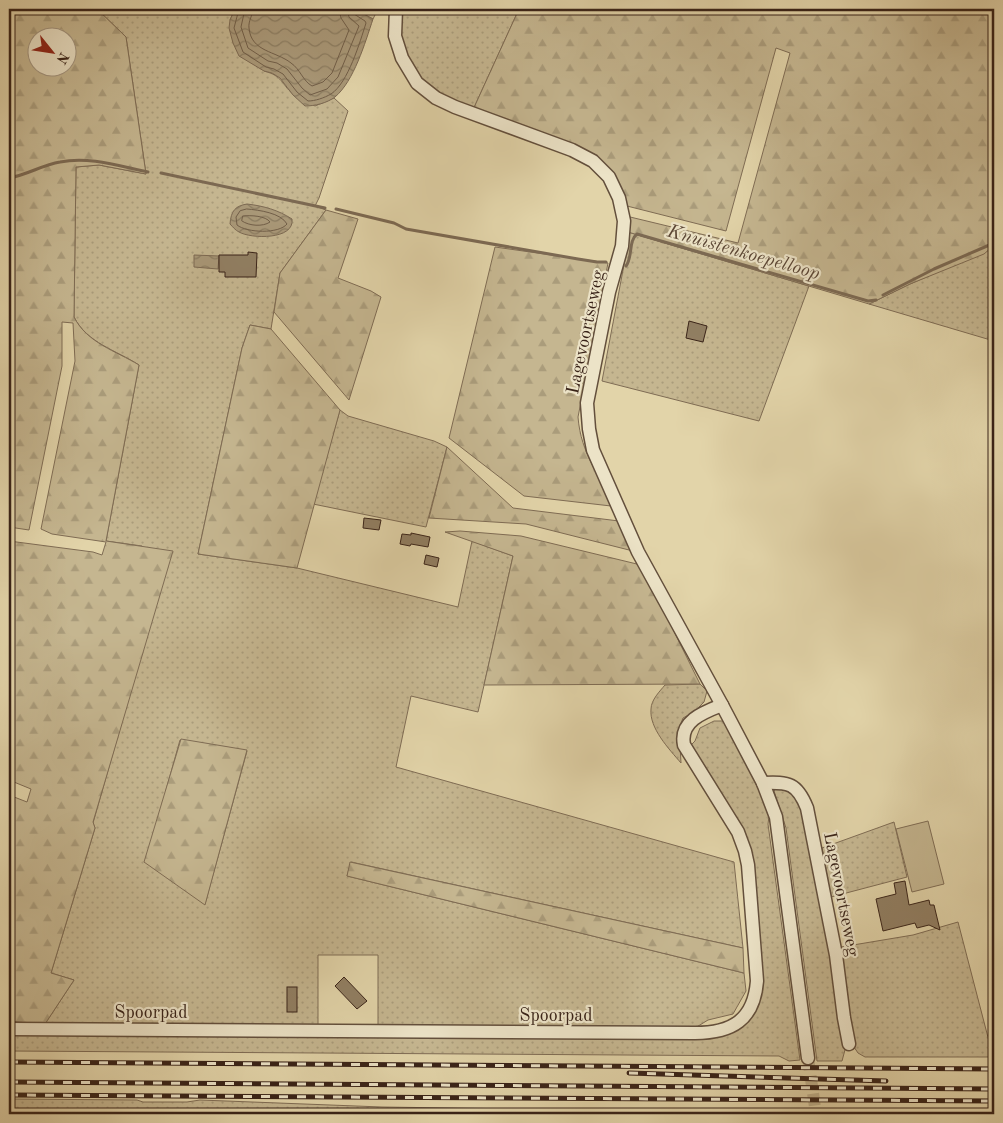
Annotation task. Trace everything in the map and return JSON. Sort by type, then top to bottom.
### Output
[{"type":"street","name":"Lagevoortseweg","points":[[396,9],[396,36],[402,58],[417,83],[436,98],[455,107],[572,150],[593,160],[609,177],[620,198],[624,220],[622,246],[609,292],[587,403],[593,450],[638,552],[763,783],[776,816],[808,1058]]},
{"type":"street","name":"Spoorpad","points":[[9,1029],[695,1033],[710,1033],[724,1030],[740,1022],[750,1010],[756,996],[757,981],[748,865],[738,832],[684,746],[682,737],[689,723],[706,712],[722,705]]},
{"type":"street","name":"Lagevoortseweg","points":[[763,783],[783,782],[790,784],[798,790],[807,808],[836,955],[849,1044]]},
{"type":"green space","points":[[9,9],[97,9],[126,37],[146,174],[99,165],[76,167],[74,317],[86,334],[94,340],[139,365],[106,541],[173,551],[93,822],[95,828],[51,973],[74,980],[45,1024],[9,1021],[9,795],[27,802],[31,789],[9,780],[9,541],[93,552],[102,555],[106,542],[52,534],[41,529],[75,361],[73,323],[62,322],[62,366],[29,530],[9,527]]},
{"type":"green space","points":[[97,9],[235,9],[230,20],[264,71],[275,75],[300,99],[315,106],[334,98],[348,111],[315,206],[326,210],[280,273],[271,329],[250,325],[242,348],[198,554],[297,568],[458,607],[472,541],[513,556],[478,712],[411,696],[396,767],[734,862],[743,948],[351,862],[347,876],[744,973],[746,991],[733,1014],[708,1020],[695,1028],[378,1026],[378,955],[318,955],[318,1026],[45,1024],[74,980],[51,973],[95,828],[93,823],[137,669],[142,546],[106,541],[139,365],[94,340],[74,317],[76,167],[99,165],[146,174],[126,37]],"holes":[[[180,740],[247,751],[205,904],[166,790]]]},
{"type":"green space","points":[[354,9],[378,9],[373,19]]},
{"type":"green space","points":[[398,9],[519,9],[472,112],[439,99],[413,70],[400,38]]},
{"type":"green space","points":[[519,9],[994,9],[994,243],[984,254],[910,284],[869,304],[628,232],[626,216],[738,243],[790,53],[776,48],[726,231],[623,205],[605,168],[472,112]]},
{"type":"green space","points":[[326,210],[358,219],[338,278],[381,297],[349,400],[274,312],[280,273]]},
{"type":"green space","points":[[628,232],[809,286],[759,421],[602,381],[627,249]]},
{"type":"green space","points":[[994,243],[994,341],[869,304],[989,250]]},
{"type":"green space","points":[[495,247],[608,263],[578,417],[587,453],[611,506],[524,496],[449,438]]},
{"type":"green space","points":[[250,325],[271,329],[340,410],[297,568],[198,554],[242,348]]},
{"type":"green space","points":[[340,410],[348,416],[434,441],[447,447],[426,527],[313,504]]},
{"type":"green space","points":[[447,447],[513,508],[619,521],[633,551],[526,524],[429,518]]},
{"type":"green space","points":[[460,531],[521,536],[641,565],[700,684],[484,685],[513,556],[445,532]]},
{"type":"green space","points":[[700,684],[707,691],[704,702],[694,712],[683,718],[679,728],[681,763],[656,731],[651,716],[651,706],[665,685]]},
{"type":"green space","points":[[714,721],[725,721],[754,771],[766,800],[800,1060],[789,1061],[779,1056],[9,1051],[9,1033],[709,1037],[754,1013],[752,865],[690,746],[695,741],[700,728]]},
{"type":"green space","points":[[181,739],[247,750],[205,905],[144,862]]},
{"type":"green space","points":[[780,785],[797,795],[807,826],[846,1046],[842,1061],[817,1061],[786,828],[774,791]]},
{"type":"green space","points":[[928,821],[944,884],[912,892],[896,829]]},
{"type":"green space","points":[[894,822],[907,877],[831,897],[822,848]]},
{"type":"green space","points":[[350,862],[743,948],[744,973],[347,876]]},
{"type":"green space","points":[[958,922],[990,1045],[994,1046],[994,1057],[865,1057],[858,1053],[852,1044],[847,1016],[841,947],[913,935]]},
{"type":"green space","points":[[9,1099],[137,1100],[143,1102],[187,1102],[200,1100],[382,1107],[864,1114],[294,1114],[91,1110],[89,1114],[59,1114],[62,1110],[9,1110]]},
{"type":"green space","points":[[9,1110],[63,1110],[59,1114],[9,1114]]},
{"type":"green space","points":[[91,1110],[294,1114],[89,1114]]},
{"type":"water","points":[[235,9],[354,9],[373,19],[358,61],[342,90],[328,101],[317,105],[305,106],[293,95],[280,78],[239,56],[229,28]]},
{"type":"water","points":[[247,204],[265,207],[281,213],[292,219],[291,226],[287,231],[271,236],[253,236],[239,232],[230,224],[231,216],[239,206]]},
{"type":"water","points":[[194,255],[219,256],[218,269],[194,267]]},
{"type":"building","points":[[248,252],[257,253],[256,277],[225,277],[225,272],[219,272],[219,255],[248,255]]},
{"type":"building","points":[[689,321],[707,326],[703,342],[686,338]]},
{"type":"building","points":[[364,518],[381,520],[379,530],[363,528]]},
{"type":"building","points":[[411,533],[430,537],[428,547],[400,544],[402,534],[411,535]]},
{"type":"building","points":[[426,555],[439,558],[437,567],[424,564]]},
{"type":"building","points":[[905,881],[909,905],[929,900],[930,905],[934,905],[940,930],[929,925],[917,928],[915,923],[883,931],[876,899],[896,894],[894,883]]},
{"type":"building","points":[[344,977],[367,1001],[357,1009],[335,986]]},
{"type":"building","points":[[287,987],[297,987],[297,1012],[287,1012]]},
{"type":"waterway","name":"Knuistenkoepelloop","points":[[9,178],[53,163],[71,160],[104,162],[148,172]]},
{"type":"waterway","name":"Knuistenkoepelloop","points":[[161,173],[325,208]]},
{"type":"waterway","name":"Knuistenkoepelloop","points":[[336,209],[394,223],[406,229],[578,259],[606,262]]},
{"type":"waterway","name":"Knuistenkoepelloop","points":[[626,266],[632,241],[637,234],[868,301],[876,300]]},
{"type":"waterway","name":"Knuistenkoepelloop","points":[[883,295],[934,269],[994,243]]},
{"type":"tunnel","points":[[808,1058],[816,1114]]},
{"type":"railway","points":[[9,1062],[994,1069]]},
{"type":"railway","points":[[629,1073],[886,1081]]},
{"type":"railway","points":[[9,1082],[994,1089]]},
{"type":"railway","points":[[9,1095],[994,1101]]}]
